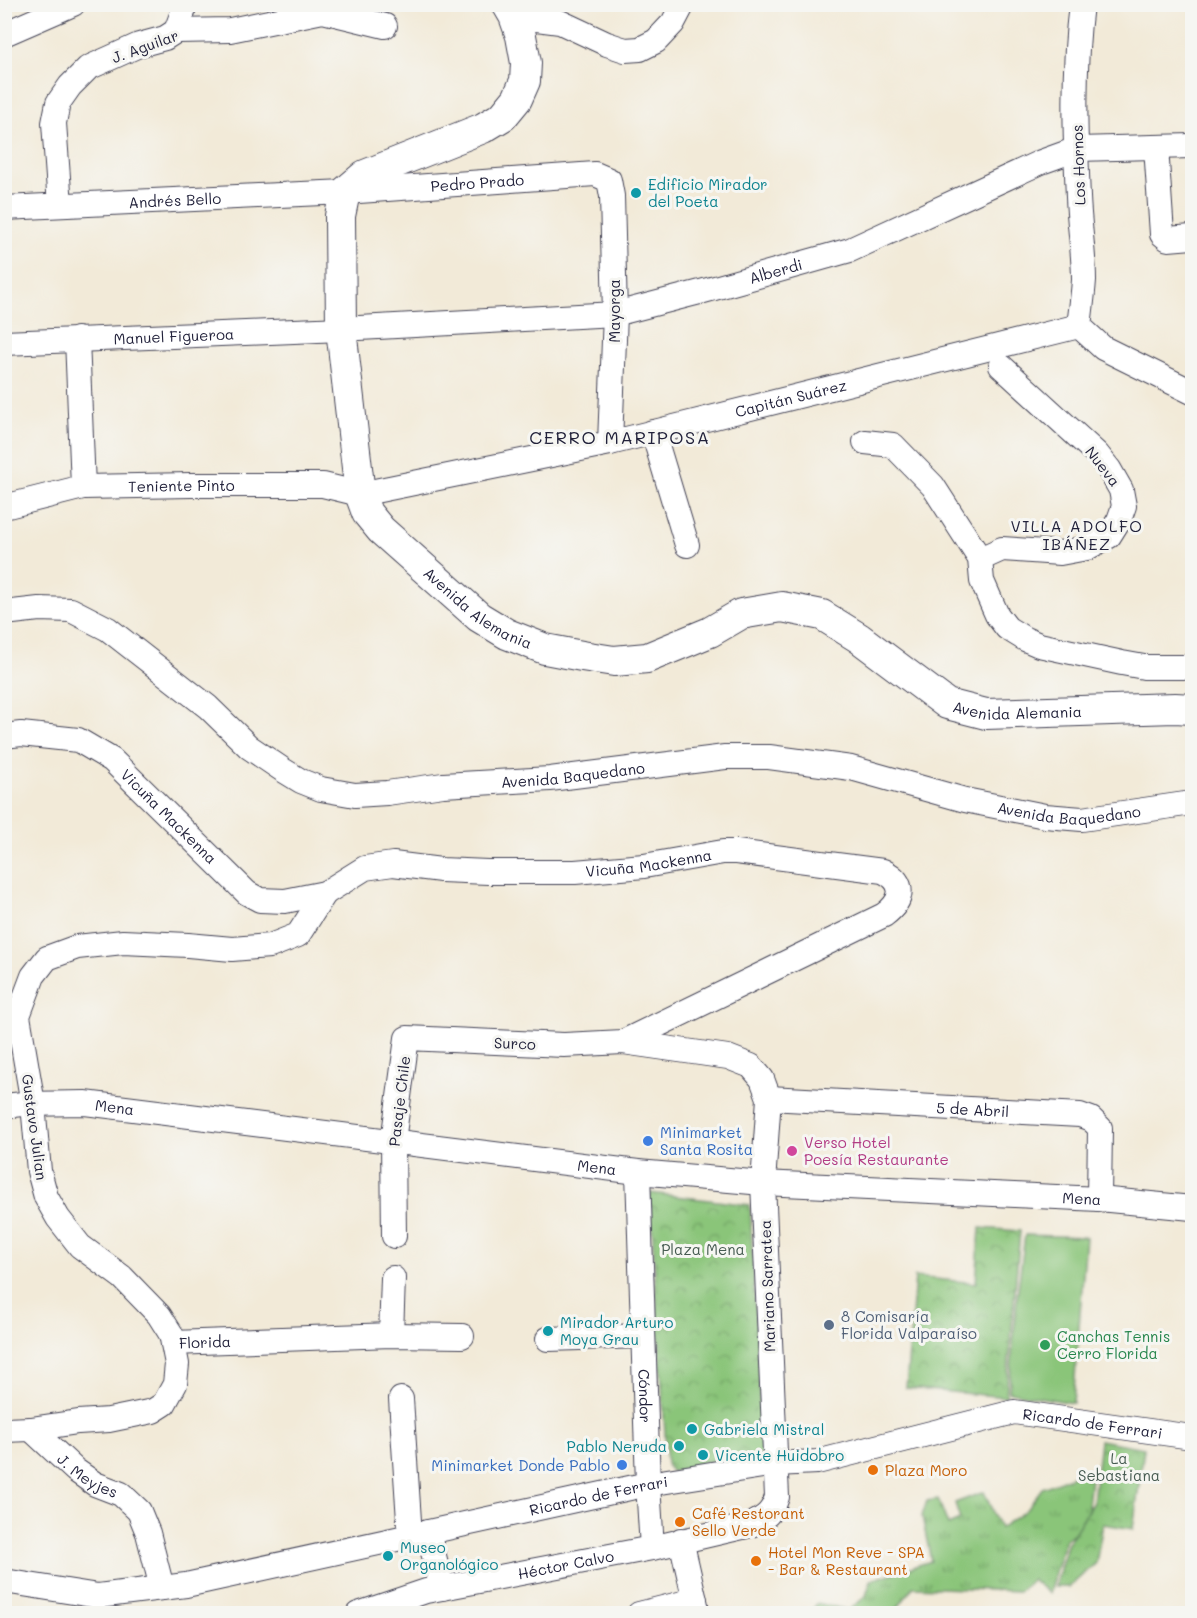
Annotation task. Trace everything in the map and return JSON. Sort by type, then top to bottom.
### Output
[{"type":"main road","points":[[345,192],[365,175],[483,128],[503,116],[517,99],[525,81],[526,63],[521,36],[511,10]]},
{"type":"main road","name":"Avenida Alemania","points":[[345,192],[340,216],[341,329],[360,494],[367,513],[381,530],[479,617],[507,634],[545,649],[614,661],[647,658],[710,632],[741,614],[782,607],[822,615],[859,638],[947,704],[986,714],[1184,709]]},
{"type":"street","points":[[4,34],[73,4]]},
{"type":"street","points":[[176,32],[183,12],[181,4]]},
{"type":"street","points":[[511,10],[560,22],[625,50],[640,49],[656,42],[673,23],[683,4]]},
{"type":"street","name":"Los Hornos","points":[[1079,326],[1084,278],[1078,200],[1075,82],[1081,4]]},
{"type":"street","name":"J. Aguilar","points":[[60,205],[54,123],[58,103],[70,86],[88,68],[139,45],[165,38],[176,32],[230,30],[323,11],[385,26]]},
{"type":"street","name":"Alberdi","points":[[341,329],[615,314],[850,250],[1041,162],[1077,149],[1192,146]]},
{"type":"street","points":[[1156,147],[1162,234],[1168,239],[1192,237]]},
{"type":"street","name":"Pedro Prado","points":[[345,192],[595,174],[609,180]]},
{"type":"street","name":"Mayorga","points":[[609,180],[612,196],[615,314],[609,443]]},
{"type":"street","name":"Andrés Bello","points":[[4,208],[345,192]]},
{"type":"street","points":[[1079,326],[1103,348],[1192,392]]},
{"type":"street","name":"Capitán Suárez","points":[[360,494],[609,443],[1079,326]]},
{"type":"street","name":"Manuel Figueroa","points":[[4,343],[341,329]]},
{"type":"street","points":[[77,339],[83,488]]},
{"type":"street","name":"Nueva","points":[[980,559],[1002,549],[1060,553],[1087,548],[1110,536],[1124,506],[1122,490],[1097,454],[1001,366]]},
{"type":"street","points":[[653,432],[687,545]]},
{"type":"street","points":[[865,442],[893,445],[933,486],[980,559],[982,581],[998,615],[1007,628],[1040,645],[1122,663],[1144,667],[1186,667]]},
{"type":"street","name":"Teniente Pinto","points":[[4,507],[83,488],[322,485],[360,494]]},
{"type":"street","name":"Avenida Baquedano","points":[[4,613],[39,609],[71,610],[108,629],[208,707],[249,747],[301,781],[321,789],[355,795],[387,794],[443,785],[550,779],[725,757],[769,757],[851,768],[966,800],[1045,816],[1082,819],[1192,803]]},
{"type":"street","points":[[1184,709],[1173,699],[1173,686],[1186,667]]},
{"type":"street","name":"Vicuña Mackenna","points":[[4,736],[21,734],[78,740],[112,760],[247,893],[260,900],[285,901],[325,893],[365,868],[393,864],[441,870],[575,872],[644,866],[723,852],[883,871],[894,876],[899,885],[898,896],[894,907],[884,915],[623,1042]]},
{"type":"street","name":"Gustavo Julian","points":[[173,1343],[171,1334],[159,1315],[122,1277],[80,1246],[58,1218],[46,1197],[39,1171],[33,1104],[18,1016],[33,976],[47,958],[76,947],[123,942],[232,950],[270,946],[298,935],[325,893]]},
{"type":"street","name":"Surco","points":[[407,1038],[564,1045],[623,1042]]},
{"type":"street","name":"Pasaje Chile","points":[[394,1236],[393,1141],[407,1038]]},
{"type":"street","points":[[623,1042],[728,1057],[751,1066],[762,1079],[769,1098]]},
{"type":"street","name":"Mariano Sarratea","points":[[769,1098],[763,1183],[777,1497],[773,1510]]},
{"type":"street","name":"5 de Abril","points":[[769,1098],[1080,1115],[1091,1119],[1100,1128],[1100,1199]]},
{"type":"street","name":"Mena","points":[[4,1106],[85,1103],[638,1172],[763,1183],[1100,1199],[1192,1208]]},
{"type":"street","name":"Cóndor","points":[[638,1172],[652,1548]]},
{"type":"street","points":[[391,1335],[393,1278]]},
{"type":"street","name":"Florida","points":[[4,1430],[31,1429],[153,1411],[164,1404],[175,1384],[177,1364],[173,1343],[391,1335],[462,1336]]},
{"type":"street","points":[[548,1339],[643,1336]]},
{"type":"street","points":[[401,1399],[419,1534],[442,1588]]},
{"type":"street","name":"Ricardo de Ferrari","points":[[4,1581],[98,1596],[206,1581],[648,1484],[775,1464],[817,1462],[1014,1412],[1192,1437]]},
{"type":"street","name":"J. Meyjes","points":[[31,1429],[75,1470],[95,1484],[121,1494],[139,1511],[148,1533],[162,1588]]},
{"type":"street","name":"Héctor Calvo","points":[[357,1614],[426,1591],[652,1548],[751,1525],[773,1510]]},
{"type":"street","points":[[639,1614],[697,1607],[681,1540]]},
{"type":"green space","name":"Plaza Mena","points":[[650,1193],[750,1205],[762,1454],[706,1462],[672,1472],[667,1466]]},
{"type":"green space","points":[[980,1228],[1020,1231],[1006,1397],[906,1388],[915,1277],[976,1283]]},
{"type":"green space","name":"Canchas Tennis Cerro Florida","points":[[1025,1235],[1086,1237],[1073,1403],[1009,1392]]},
{"type":"green space","name":"La Sebastiana","points":[[1100,1440],[1144,1448],[1133,1529],[1103,1524],[1096,1563],[1069,1587],[1055,1587],[1067,1545],[1093,1502]]},
{"type":"green space","points":[[1092,1469],[1088,1506],[1104,1511],[1065,1540],[1049,1593],[1032,1580],[1019,1591],[913,1587],[894,1613],[810,1614],[817,1603],[849,1610],[866,1596],[871,1580],[931,1561],[922,1516],[927,1501],[938,1499],[948,1525],[960,1520],[955,1503],[984,1492],[1000,1528],[1026,1510],[1042,1488]]},
{"type":"place","name":"Edificio Mirador del Poeta","points":[[636,193]]},
{"type":"place","name":"Minimarket Santa Rosita","points":[[648,1141]]},
{"type":"place","name":"Verso Hotel Poesía Restaurante","points":[[792,1151]]},
{"type":"place","name":"8 Comisaría Florida Valparaíso","points":[[829,1325]]},
{"type":"place","name":"Mirador Arturo Moya Grau","points":[[548,1331]]},
{"type":"place","name":"Canchas Tennis Cerro Florida","points":[[1045,1345]]},
{"type":"place","name":"Gabriela Mistral","points":[[692,1429]]},
{"type":"place","name":"Pablo Neruda","points":[[679,1446]]},
{"type":"place","name":"Vicente Huidobro","points":[[703,1455]]},
{"type":"place","name":"Minimarket Donde Pablo","points":[[622,1465]]},
{"type":"place","name":"Plaza Moro","points":[[873,1470]]},
{"type":"place","name":"Café Restorant Sello Verde","points":[[680,1522]]},
{"type":"place","name":"Museo Organológico","points":[[388,1556]]},
{"type":"place","name":"Hotel Mon Reve - SPA - Bar & Restaurant","points":[[756,1561]]},
{"type":"district","name":"CERRO MARIPOSA","points":[[620,437]]},
{"type":"district","name":"VILLA ADOLFO IBÁÑEZ","points":[[1077,534]]}]
